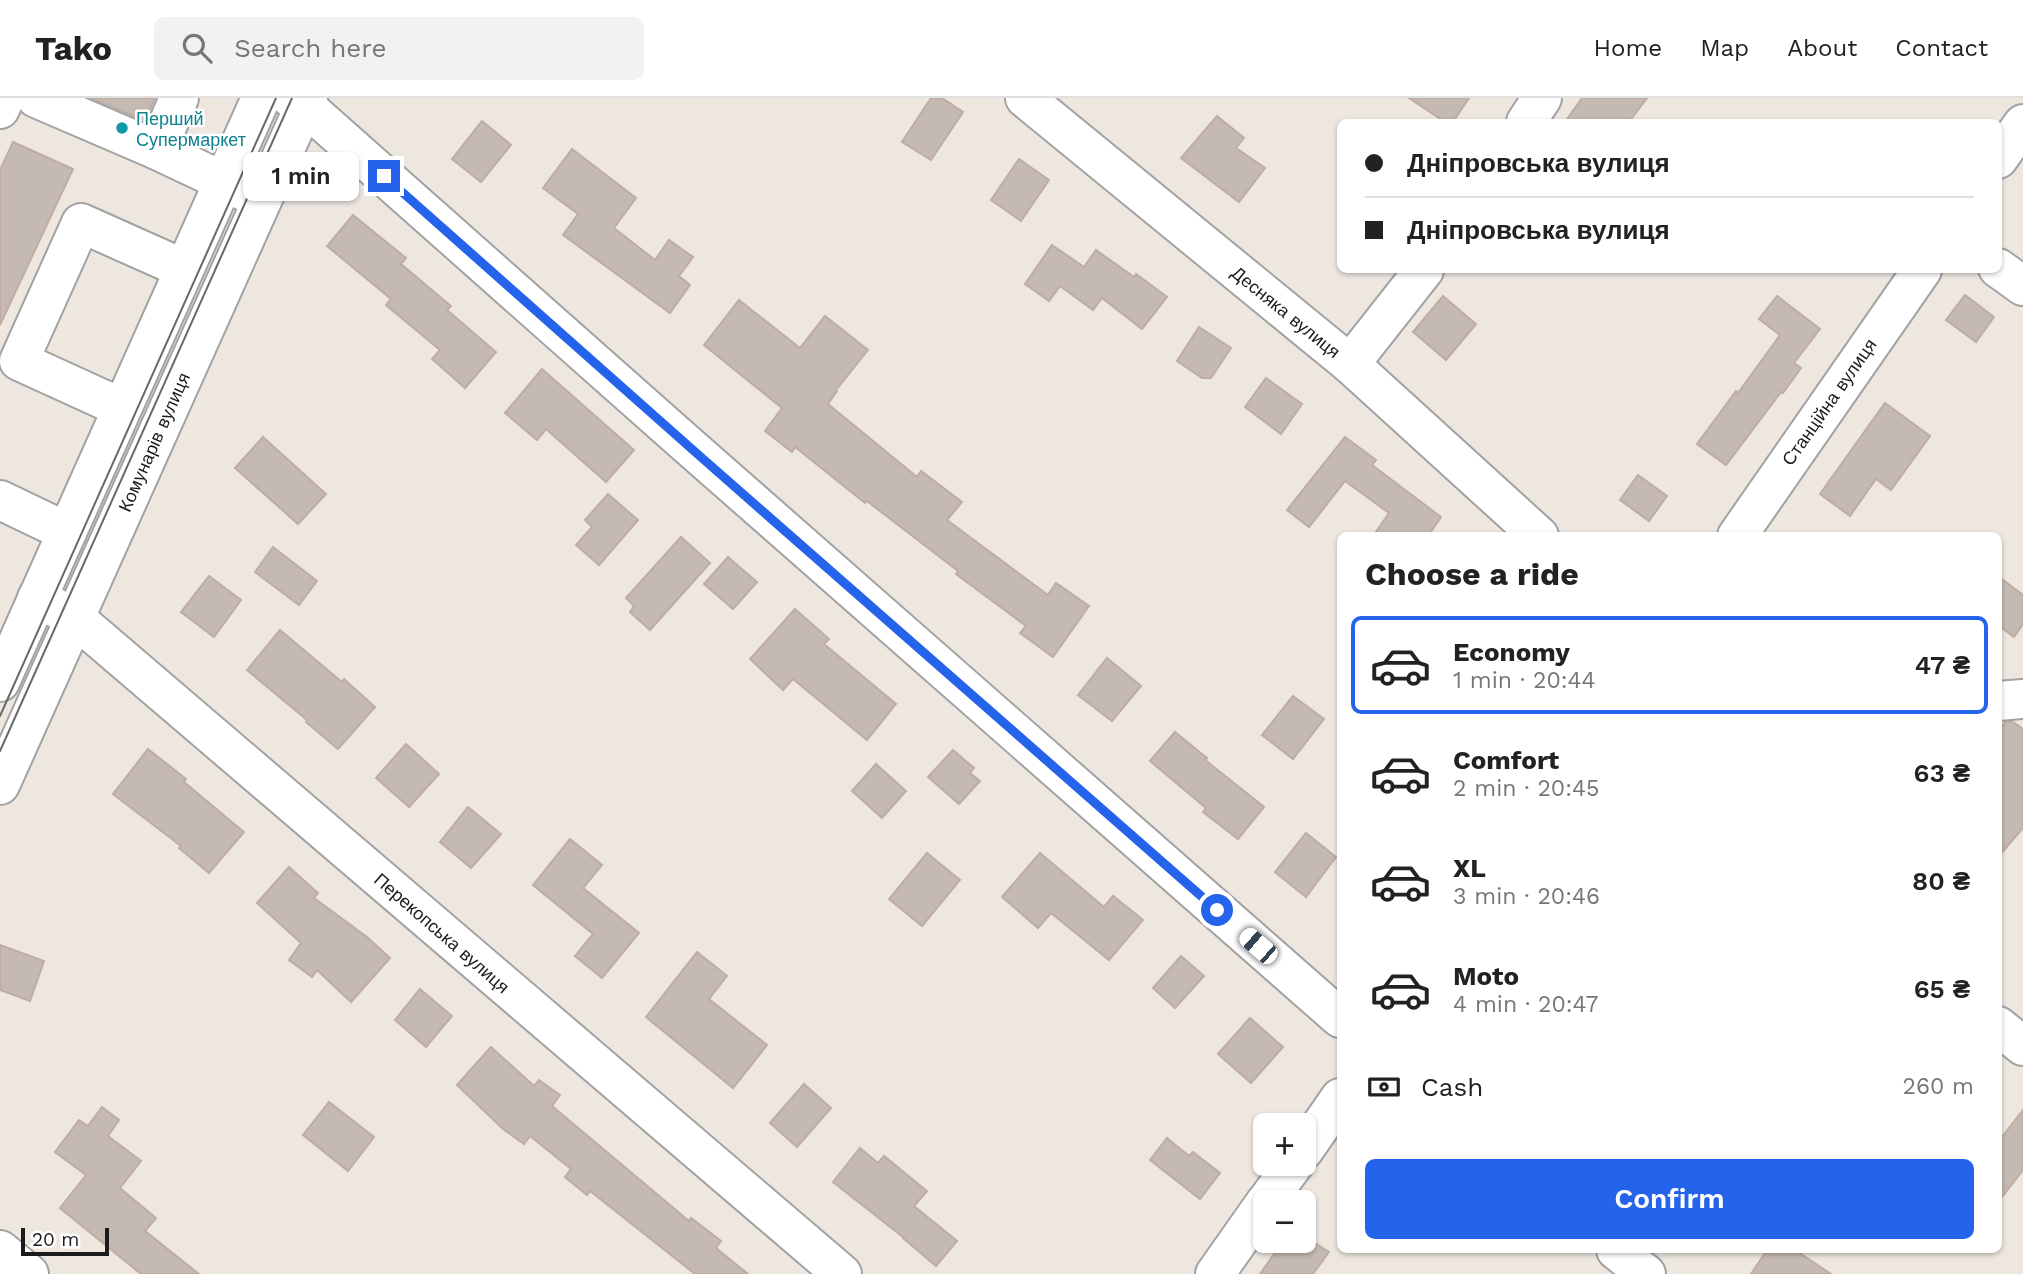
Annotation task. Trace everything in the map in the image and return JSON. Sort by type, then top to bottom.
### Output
[{"type":"street","points":[[0,109],[5,98]]},
{"type":"street","points":[[36,98],[157,150],[262,200]]},
{"type":"street","points":[[157,150],[179,98]]},
{"type":"street","points":[[0,682],[261,98]]},
{"type":"street","name":"Десняка вулиця","points":[[1025,98],[1350,364],[1535,532]]},
{"type":"street","points":[[1528,119],[1542,98]]},
{"type":"street","points":[[301,100],[671,431],[1337,1015]]},
{"type":"street","name":"Комунарів вулиця","points":[[0,785],[262,200],[301,100]]},
{"type":"street","points":[[2002,153],[2023,124]]},
{"type":"street","points":[[122,408],[19,361],[82,223],[184,269]]},
{"type":"street","points":[[2002,271],[2023,286]]},
{"type":"street","points":[[1350,364],[1422,273]]},
{"type":"street","name":"Станційна вулиця","points":[[1740,532],[1920,273]]},
{"type":"street","points":[[0,500],[66,532]]},
{"type":"street","name":"Перекопська вулиця","points":[[37,598],[75,618],[842,1274]]},
{"type":"street","points":[[2002,701],[2023,699]]},
{"type":"street","points":[[2002,1029],[2023,1046]]},
{"type":"street","points":[[1316,1133],[1337,1102]]},
{"type":"street","points":[[1215,1274],[1253,1221]]},
{"type":"street","points":[[0,1250],[29,1274]]},
{"type":"street","points":[[1620,1253],[1646,1274]]},
{"type":"building","points":[[91,98],[155,98],[145,121]]},
{"type":"building","points":[[931,98],[942,98],[963,112],[931,160],[902,142]]},
{"type":"building","points":[[1409,98],[1469,98],[1455,119],[1440,119]]},
{"type":"building","points":[[1582,98],[1647,98],[1631,119],[1567,119]]},
{"type":"building","points":[[1217,116],[1244,138],[1236,148],[1265,168],[1239,202],[1181,158]]},
{"type":"building","points":[[482,121],[511,145],[481,182],[452,159]]},
{"type":"building","points":[[13,142],[73,169],[0,325],[0,170]]},
{"type":"building","points":[[572,149],[636,198],[614,228],[655,260],[669,240],[693,257],[679,276],[690,285],[670,313],[563,235],[578,214],[543,188]]},
{"type":"building","points":[[1019,159],[1049,180],[1021,221],[991,200]]},
{"type":"building","points":[[353,215],[406,258],[401,264],[451,306],[447,310],[496,352],[465,388],[432,359],[440,350],[386,305],[391,299],[327,246]]},
{"type":"building","points":[[1052,245],[1084,267],[1096,250],[1167,297],[1142,329],[1102,298],[1093,310],[1060,286],[1049,301],[1025,284]]},
{"type":"building","points":[[1965,295],[1994,317],[1976,342],[1946,320]]},
{"type":"building","points":[[1443,296],[1476,324],[1446,360],[1413,332]]},
{"type":"building","points":[[1777,296],[1820,329],[1794,363],[1801,368],[1726,465],[1697,444],[1780,335],[1759,319]]},
{"type":"building","points":[[739,300],[800,348],[825,316],[868,350],[828,404],[917,477],[921,471],[962,502],[947,520],[1048,595],[1056,583],[1089,606],[1053,657],[1020,633],[1026,626],[956,574],[958,571],[867,501],[865,503],[795,447],[792,452],[765,431],[782,408],[704,345]]},
{"type":"building","points":[[1199,327],[1231,348],[1211,378],[1202,378],[1177,361]]},
{"type":"building","points":[[542,369],[634,450],[606,482],[546,429],[537,440],[505,413]]},
{"type":"building","points":[[1266,378],[1302,404],[1281,434],[1245,407]]},
{"type":"building","points":[[1885,403],[1930,436],[1891,490],[1876,479],[1850,516],[1820,494]]},
{"type":"building","points":[[263,437],[326,494],[298,524],[235,468]]},
{"type":"building","points":[[1345,437],[1376,460],[1372,465],[1441,517],[1431,532],[1376,532],[1389,513],[1345,481],[1309,527],[1287,510]]},
{"type":"building","points":[[1638,475],[1667,496],[1649,521],[1620,500]]},
{"type":"building","points":[[608,494],[638,520],[599,565],[576,545],[592,527],[585,520]]},
{"type":"building","points":[[681,537],[710,563],[650,630],[630,612],[634,606],[626,598]]},
{"type":"building","points":[[273,547],[317,581],[299,605],[255,572]]},
{"type":"building","points":[[728,557],[757,582],[733,609],[704,584]]},
{"type":"building","points":[[209,576],[241,600],[214,637],[181,612]]},
{"type":"building","points":[[2002,579],[2023,595],[2023,624],[2014,637],[2002,628]]},
{"type":"building","points":[[795,609],[829,639],[824,644],[896,704],[867,740],[793,679],[783,690],[750,659]]},
{"type":"building","points":[[280,630],[342,682],[344,679],[375,707],[338,749],[247,670]]},
{"type":"building","points":[[1107,658],[1141,686],[1112,721],[1078,695]]},
{"type":"building","points":[[1293,696],[1324,719],[1293,759],[1262,735]]},
{"type":"building","points":[[2005,722],[2013,722],[2023,729],[2023,828],[2002,852],[2002,726]]},
{"type":"building","points":[[1175,732],[1264,807],[1238,839],[1203,812],[1206,808],[1150,761]]},
{"type":"building","points":[[406,744],[439,774],[409,807],[376,778]]},
{"type":"building","points":[[148,749],[186,779],[184,782],[244,832],[209,873],[179,848],[181,846],[113,794]]},
{"type":"building","points":[[953,750],[974,768],[970,773],[980,781],[959,804],[928,777]]},
{"type":"building","points":[[876,764],[906,791],[882,818],[852,791]]},
{"type":"building","points":[[468,807],[501,834],[471,868],[440,842]]},
{"type":"building","points":[[1306,833],[1336,857],[1306,897],[1275,872]]},
{"type":"building","points":[[570,839],[602,865],[583,888],[639,933],[602,978],[575,956],[593,934],[533,885]]},
{"type":"building","points":[[927,853],[960,880],[922,926],[889,899]]},
{"type":"building","points":[[1040,853],[1104,907],[1113,896],[1143,920],[1109,960],[1051,913],[1038,928],[1002,897]]},
{"type":"building","points":[[289,867],[318,893],[314,898],[367,937],[390,958],[351,1002],[317,970],[312,977],[289,960],[301,943],[257,903]]},
{"type":"building","points":[[0,945],[44,961],[30,1001],[0,990]]},
{"type":"building","points":[[697,952],[727,976],[709,999],[767,1045],[733,1088],[646,1017]]},
{"type":"building","points":[[1181,956],[1204,976],[1175,1008],[1153,988]]},
{"type":"building","points":[[420,989],[452,1016],[426,1047],[395,1020]]},
{"type":"building","points":[[1250,1018],[1283,1047],[1251,1083],[1218,1054]]},
{"type":"building","points":[[491,1047],[534,1086],[539,1080],[560,1095],[552,1106],[689,1221],[691,1218],[721,1241],[716,1248],[748,1274],[695,1274],[590,1191],[587,1195],[565,1177],[571,1169],[530,1136],[524,1144],[503,1129],[457,1085]]},
{"type":"building","points":[[804,1084],[831,1108],[797,1147],[770,1123]]},
{"type":"building","points":[[329,1102],[374,1137],[348,1171],[303,1135]]},
{"type":"building","points":[[102,1107],[119,1120],[108,1136],[141,1161],[120,1188],[156,1218],[145,1231],[199,1274],[141,1274],[60,1208],[86,1175],[55,1152],[79,1120],[88,1126]]},
{"type":"building","points":[[2023,1110],[2023,1170],[2002,1197],[2002,1137]]},
{"type":"building","points":[[1167,1138],[1189,1156],[1193,1152],[1220,1173],[1200,1199],[1150,1160]]},
{"type":"building","points":[[860,1148],[878,1163],[884,1156],[927,1191],[914,1206],[957,1241],[936,1266],[833,1182]]},
{"type":"building","points":[[1316,1244],[1329,1252],[1313,1274],[1260,1274],[1275,1253],[1316,1253]]},
{"type":"building","points":[[1765,1253],[1800,1253],[1831,1274],[1751,1274]]},
{"type":"tram line","points":[[0,716],[276,98]]},
{"type":"tram line","points":[[0,751],[292,98]]},
{"type":"place","name":"Перший Супермаркет","points":[[122,128]]},
{"type":"route","points":[[384,176],[1217,910]]}]
